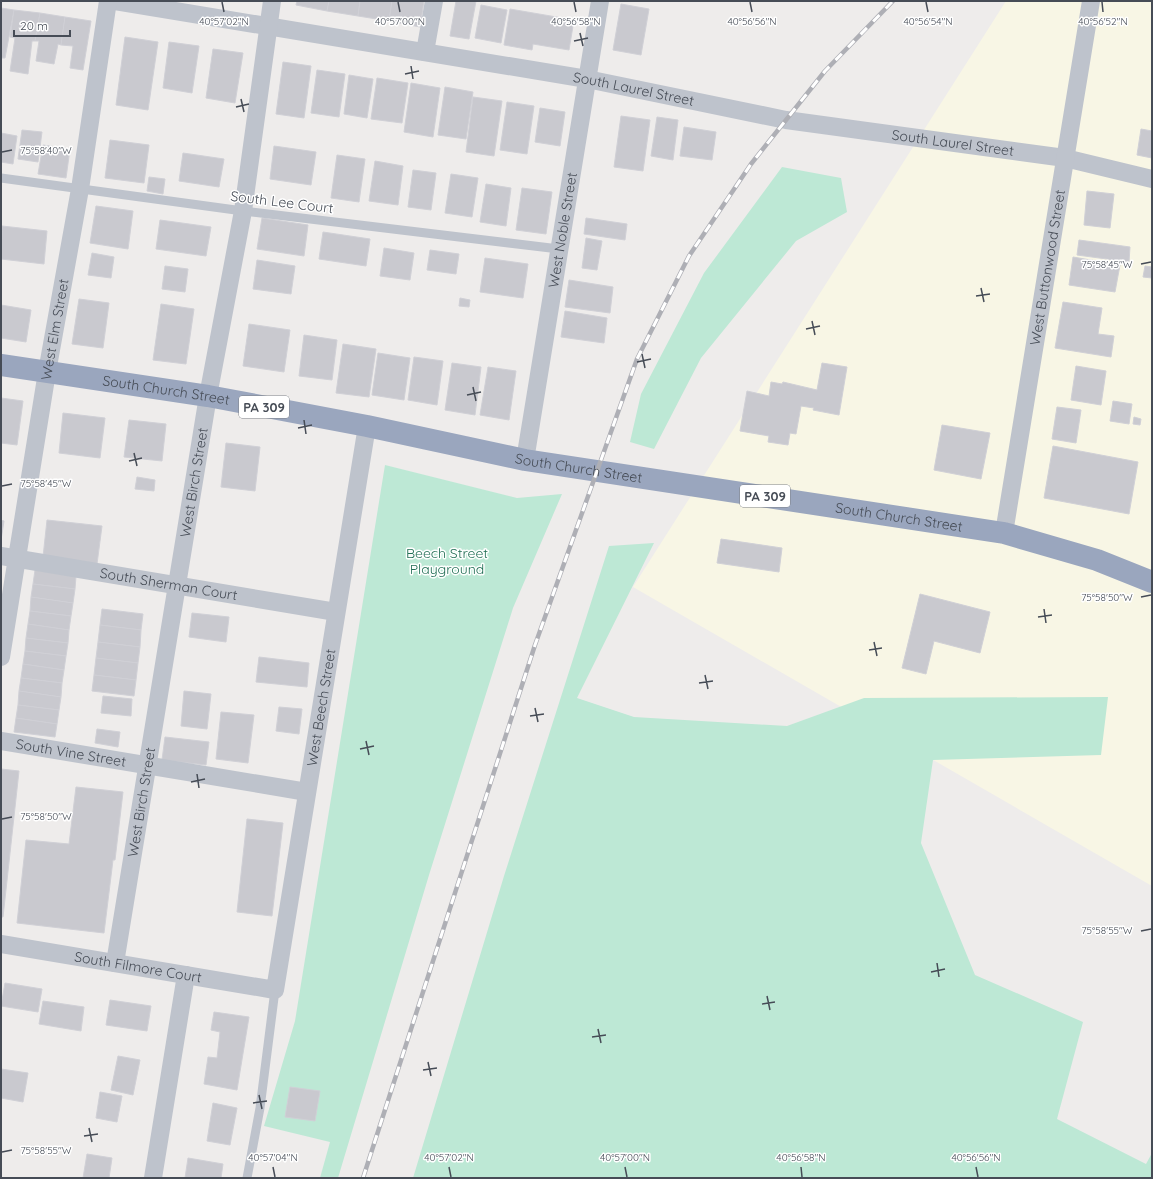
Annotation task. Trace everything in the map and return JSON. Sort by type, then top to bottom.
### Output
[{"type":"highway","name":"South Church Street","points":[[1,365],[208,396],[366,426],[525,460],[1004,533],[1097,560],[1152,582]]},
{"type":"street","name":"West Elm Street","points":[[1,657],[9,558],[48,372],[80,189],[108,1]]},
{"type":"street","name":"South Laurel Street","points":[[115,1],[587,79],[786,120],[1065,158],[1152,178]]},
{"type":"street","name":"West Birch Street","points":[[115,963],[208,396],[243,211],[272,1]]},
{"type":"street","points":[[425,52],[434,1]]},
{"type":"street","name":"West Noble Street","points":[[525,460],[600,1]]},
{"type":"street","name":"West Buttonwood Street","points":[[1004,533],[1091,1]]},
{"type":"street","name":"West Beech Street","points":[[275,990],[366,426]]},
{"type":"street","name":"South Sherman Court","points":[[9,558],[336,612]]},
{"type":"street","name":"South Vine Street","points":[[1,741],[307,792]]},
{"type":"street","name":"South Filmore Court","points":[[1,944],[275,990]]},
{"type":"street","points":[[153,1178],[186,975]]},
{"type":"lane","name":"South Lee Court","points":[[1,178],[243,211],[559,249]]},
{"type":"lane","points":[[247,1178],[260,1108],[275,990]]},
{"type":"shaded area","points":[[1006,1],[1152,1],[1152,886],[633,587]]},
{"type":"green space","points":[[782,167],[841,178],[847,212],[796,241],[701,358],[654,449],[630,442],[641,394],[704,273]]},
{"type":"green space","name":"Beech Street Playground","points":[[385,465],[517,498],[562,494],[513,608],[429,875],[338,1178],[320,1178],[330,1142],[264,1126],[295,1021]]},
{"type":"green space","points":[[654,543],[577,698],[634,717],[787,726],[864,698],[1108,697],[1101,755],[933,760],[921,843],[975,975],[1083,1022],[1057,1119],[1146,1164],[1152,1153],[1152,1178],[413,1178],[504,876],[609,546]]},
{"type":"building","points":[[297,1],[329,1],[327,11],[296,5]]},
{"type":"building","points":[[329,1],[360,1],[358,16],[327,11]]},
{"type":"building","points":[[360,1],[392,1],[389,21],[358,16]]},
{"type":"building","points":[[392,1],[424,1],[420,27],[389,21]]},
{"type":"building","points":[[456,1],[476,1],[469,39],[450,36]]},
{"type":"building","points":[[621,4],[649,9],[641,55],[613,50]]},
{"type":"building","points":[[481,5],[507,10],[501,43],[475,38]]},
{"type":"building","points":[[1,8],[14,10],[5,58],[1,58]]},
{"type":"building","points":[[510,9],[574,20],[569,50],[533,44],[532,50],[504,45]]},
{"type":"building","points":[[14,10],[40,13],[35,41],[32,41],[28,74],[10,71],[15,38],[10,37]]},
{"type":"building","points":[[40,13],[65,17],[61,45],[58,44],[54,64],[36,61],[39,41],[35,41]]},
{"type":"building","points":[[65,17],[91,21],[83,70],[70,68],[73,46],[61,45]]},
{"type":"building","points":[[125,37],[158,42],[148,110],[116,105]]},
{"type":"building","points":[[169,42],[199,46],[192,93],[163,88]]},
{"type":"building","points":[[213,49],[243,53],[235,103],[206,98]]},
{"type":"building","points":[[283,62],[311,66],[304,118],[276,114]]},
{"type":"building","points":[[317,70],[345,74],[339,117],[311,113]]},
{"type":"building","points":[[349,75],[373,79],[367,118],[344,114]]},
{"type":"building","points":[[377,78],[408,83],[402,123],[371,119]]},
{"type":"building","points":[[411,83],[440,88],[433,137],[404,132]]},
{"type":"building","points":[[445,87],[473,92],[466,139],[438,135]]},
{"type":"building","points":[[473,97],[502,101],[494,156],[466,152]]},
{"type":"building","points":[[507,102],[534,106],[527,154],[500,150]]},
{"type":"building","points":[[540,108],[565,112],[560,146],[535,142]]},
{"type":"building","points":[[621,116],[650,120],[643,171],[614,167]]},
{"type":"building","points":[[657,117],[678,120],[673,160],[651,156]]},
{"type":"building","points":[[684,127],[716,132],[712,160],[680,156]]},
{"type":"building","points":[[1141,129],[1152,131],[1152,158],[1137,155]]},
{"type":"building","points":[[22,130],[42,132],[38,162],[18,159]]},
{"type":"building","points":[[1,133],[17,136],[13,164],[1,162]]},
{"type":"building","points":[[110,140],[149,145],[144,183],[105,178]]},
{"type":"building","points":[[43,145],[70,149],[66,178],[38,174]]},
{"type":"building","points":[[274,146],[316,152],[311,185],[270,179]]},
{"type":"building","points":[[183,153],[224,159],[219,187],[179,181]]},
{"type":"building","points":[[337,155],[365,159],[359,202],[331,198]]},
{"type":"building","points":[[375,161],[403,166],[398,205],[369,201]]},
{"type":"building","points":[[413,170],[436,173],[431,210],[408,207]]},
{"type":"building","points":[[451,174],[478,178],[472,217],[445,213]]},
{"type":"building","points":[[149,177],[165,179],[163,194],[147,191]]},
{"type":"building","points":[[486,184],[511,188],[506,226],[480,222]]},
{"type":"building","points":[[522,188],[552,192],[546,234],[516,230]]},
{"type":"building","points":[[1087,191],[1114,194],[1110,228],[1084,225]]},
{"type":"building","points":[[96,206],[133,211],[128,249],[90,243]]},
{"type":"building","points":[[262,218],[308,225],[304,256],[257,249]]},
{"type":"building","points":[[586,218],[627,224],[625,240],[584,234]]},
{"type":"building","points":[[160,220],[211,227],[206,256],[156,249]]},
{"type":"building","points":[[2,226],[47,231],[44,264],[1,259]]},
{"type":"building","points":[[323,232],[370,239],[366,266],[319,259]]},
{"type":"building","points":[[586,238],[602,241],[597,270],[582,268]]},
{"type":"building","points":[[1079,240],[1130,247],[1129,262],[1077,255]]},
{"type":"building","points":[[384,248],[414,253],[410,280],[380,276]]},
{"type":"building","points":[[430,250],[459,254],[456,274],[427,270]]},
{"type":"building","points":[[92,253],[114,257],[111,278],[88,275]]},
{"type":"building","points":[[1073,257],[1120,265],[1115,292],[1069,285]]},
{"type":"building","points":[[485,258],[528,264],[523,298],[480,292]]},
{"type":"building","points":[[257,260],[295,266],[291,294],[253,289]]},
{"type":"building","points":[[165,266],[188,269],[185,292],[162,289]]},
{"type":"building","points":[[1145,266],[1152,267],[1152,278],[1143,277]]},
{"type":"building","points":[[569,280],[613,287],[610,313],[565,307]]},
{"type":"building","points":[[460,298],[470,300],[469,307],[459,306]]},
{"type":"building","points":[[79,299],[109,303],[103,348],[72,344]]},
{"type":"building","points":[[1063,302],[1102,308],[1098,334],[1114,336],[1111,357],[1055,348]]},
{"type":"building","points":[[161,304],[194,309],[186,364],[153,360]]},
{"type":"building","points":[[1,305],[31,310],[26,342],[1,338]]},
{"type":"building","points":[[565,311],[607,318],[604,343],[561,337]]},
{"type":"building","points":[[249,324],[290,330],[284,372],[243,366]]},
{"type":"building","points":[[304,335],[337,340],[332,380],[299,376]]},
{"type":"building","points":[[343,344],[376,349],[369,397],[336,393]]},
{"type":"building","points":[[378,353],[410,358],[404,400],[372,395]]},
{"type":"building","points":[[414,357],[443,361],[437,405],[408,400]]},
{"type":"building","points":[[452,363],[481,367],[475,415],[445,410]]},
{"type":"building","points":[[822,363],[847,367],[839,415],[801,406],[796,434],[790,433],[788,445],[768,442],[769,436],[740,431],[747,391],[769,396],[771,382],[782,384],[783,382],[817,390]]},
{"type":"building","points":[[1076,366],[1106,371],[1101,405],[1071,400]]},
{"type":"building","points":[[488,367],[516,371],[509,420],[480,415]]},
{"type":"building","points":[[1,398],[23,401],[17,445],[1,443]]},
{"type":"building","points":[[1113,401],[1132,404],[1129,424],[1110,421]]},
{"type":"building","points":[[1057,407],[1081,410],[1076,443],[1052,439]]},
{"type":"building","points":[[63,413],[105,418],[100,458],[59,453]]},
{"type":"building","points":[[1134,417],[1141,419],[1140,425],[1133,424]]},
{"type":"building","points":[[129,420],[166,424],[162,461],[124,457]]},
{"type":"building","points":[[942,425],[990,433],[981,479],[934,470]]},
{"type":"building","points":[[226,443],[260,447],[255,491],[221,487]]},
{"type":"building","points":[[1053,446],[1138,462],[1129,514],[1044,498]]},
{"type":"building","points":[[137,477],[155,480],[154,491],[135,489]]},
{"type":"building","points":[[1,520],[4,521],[1,540]]},
{"type":"building","points":[[47,520],[102,526],[97,564],[43,557]]},
{"type":"building","points":[[721,539],[782,548],[779,572],[717,563]]},
{"type":"building","points":[[35,570],[76,576],[75,589],[33,584]]},
{"type":"building","points":[[33,584],[75,589],[73,603],[31,597]]},
{"type":"building","points":[[920,594],[990,612],[980,653],[934,641],[926,674],[902,668]]},
{"type":"building","points":[[31,597],[73,603],[71,616],[30,611]]},
{"type":"building","points":[[102,609],[143,614],[141,630],[100,625]]},
{"type":"building","points":[[30,611],[71,616],[69,630],[28,624]]},
{"type":"building","points":[[192,613],[229,617],[226,642],[189,637]]},
{"type":"building","points":[[28,624],[69,630],[68,643],[26,638]]},
{"type":"building","points":[[100,625],[141,630],[140,647],[98,642]]},
{"type":"building","points":[[26,638],[68,643],[66,656],[25,651]]},
{"type":"building","points":[[98,642],[140,647],[138,663],[96,658]]},
{"type":"building","points":[[25,651],[66,656],[64,670],[23,664]]},
{"type":"building","points":[[259,657],[309,663],[307,687],[256,682]]},
{"type":"building","points":[[96,658],[138,663],[136,680],[94,675]]},
{"type":"building","points":[[23,664],[64,670],[62,683],[21,678]]},
{"type":"building","points":[[94,675],[136,680],[134,696],[92,691]]},
{"type":"building","points":[[21,678],[62,683],[61,697],[19,691]]},
{"type":"building","points":[[19,691],[61,697],[59,710],[18,705]]},
{"type":"building","points":[[184,691],[211,694],[207,729],[181,726]]},
{"type":"building","points":[[103,696],[132,699],[131,716],[101,713]]},
{"type":"building","points":[[18,705],[59,710],[57,724],[16,718]]},
{"type":"building","points":[[279,707],[302,709],[299,734],[276,731]]},
{"type":"building","points":[[221,712],[254,715],[248,763],[216,759]]},
{"type":"building","points":[[16,718],[57,724],[55,737],[14,732]]},
{"type":"building","points":[[97,729],[120,732],[118,747],[95,743]]},
{"type":"building","points":[[165,737],[209,742],[206,765],[162,760]]},
{"type":"building","points":[[1,769],[19,771],[3,917],[1,917]]},
{"type":"building","points":[[76,787],[123,792],[104,933],[17,923],[26,840],[69,844]]},
{"type":"building","points":[[247,819],[283,823],[272,916],[237,912]]},
{"type":"building","points":[[5,983],[42,989],[38,1012],[1,1006]]},
{"type":"building","points":[[110,1000],[151,1006],[147,1031],[106,1025]]},
{"type":"building","points":[[43,1001],[84,1007],[81,1031],[39,1024]]},
{"type":"building","points":[[214,1012],[249,1017],[237,1090],[204,1084],[208,1057],[217,1058],[220,1032],[211,1030]]},
{"type":"building","points":[[118,1056],[140,1060],[133,1095],[111,1090]]},
{"type":"building","points":[[1,1069],[28,1073],[23,1102],[1,1098]]},
{"type":"building","points":[[290,1087],[320,1091],[315,1121],[285,1117]]},
{"type":"building","points":[[100,1092],[122,1096],[117,1122],[96,1118]]},
{"type":"building","points":[[213,1103],[237,1108],[230,1145],[207,1141]]},
{"type":"building","points":[[87,1154],[112,1158],[109,1178],[83,1178]]},
{"type":"building","points":[[188,1158],[223,1164],[221,1178],[185,1178]]},
{"type":"railway","points":[[363,1178],[535,645],[637,359],[689,256],[751,164],[825,71],[893,1]]}]
